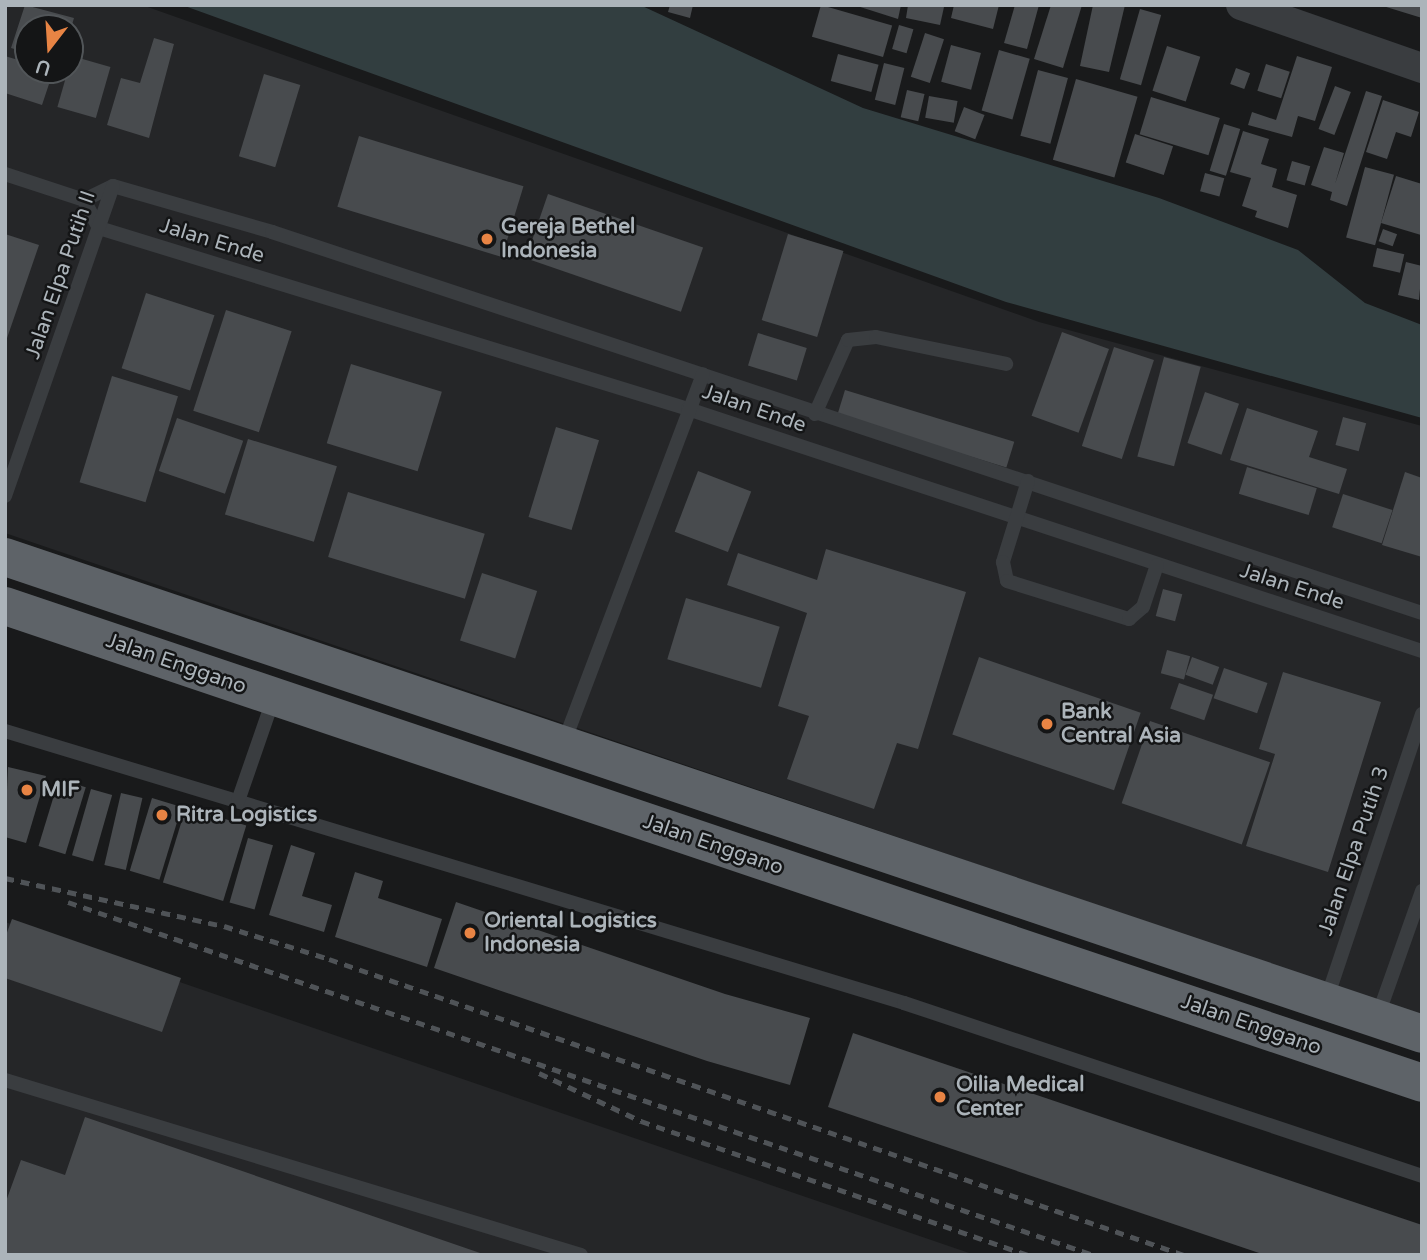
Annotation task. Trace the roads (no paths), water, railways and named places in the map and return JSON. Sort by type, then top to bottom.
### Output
[{"type":"highway","points":[[5,557],[562,747],[1422,1034]]},
{"type":"highway","name":"Jalan Enggano","points":[[5,606],[1422,1083]]},
{"type":"street","points":[[1241,5],[1422,68]]},
{"type":"lane","points":[[5,174],[84,200],[99,228]]},
{"type":"lane","points":[[84,200],[113,186]]},
{"type":"lane","name":"Jalan Elpa Putih II","points":[[5,496],[113,186]]},
{"type":"lane","name":"Jalan Ende","points":[[113,186],[272,232],[703,374],[814,414],[1028,481],[1422,613]]},
{"type":"lane","name":"Jalan Ende","points":[[99,228],[688,409],[1422,651]]},
{"type":"lane","points":[[814,414],[848,340],[876,337],[1006,364]]},
{"type":"lane","points":[[562,747],[703,374]]},
{"type":"lane","points":[[1028,481],[1003,562],[1007,581],[1129,619],[1143,607],[1157,565]]},
{"type":"lane","points":[[238,801],[274,697]]},
{"type":"lane","name":"Jalan Elpa Putih 3","points":[[1325,1002],[1422,714]]},
{"type":"lane","points":[[5,731],[904,1003],[1422,1176]]},
{"type":"lane","points":[[1377,1019],[1422,891]]},
{"type":"lane","points":[[5,1080],[581,1255]]},
{"type":"railway","points":[[5,878],[224,926],[329,959],[1184,1255]]},
{"type":"railway","points":[[68,902],[1093,1255]]},
{"type":"railway","points":[[539,1073],[641,1121],[1028,1255]]},
{"type":"place","name":"Gereja Bethel Indonesia","points":[[487,239]]},
{"type":"place","name":"Bank Central Asia","points":[[1047,724]]},
{"type":"place","name":"MIF","points":[[27,790]]},
{"type":"place","name":"Ritra Logistics","points":[[162,815]]},
{"type":"place","name":"Oriental Logistics Indonesia","points":[[470,933]]},
{"type":"place","name":"Oilia Medical Center","points":[[940,1097]]}]
